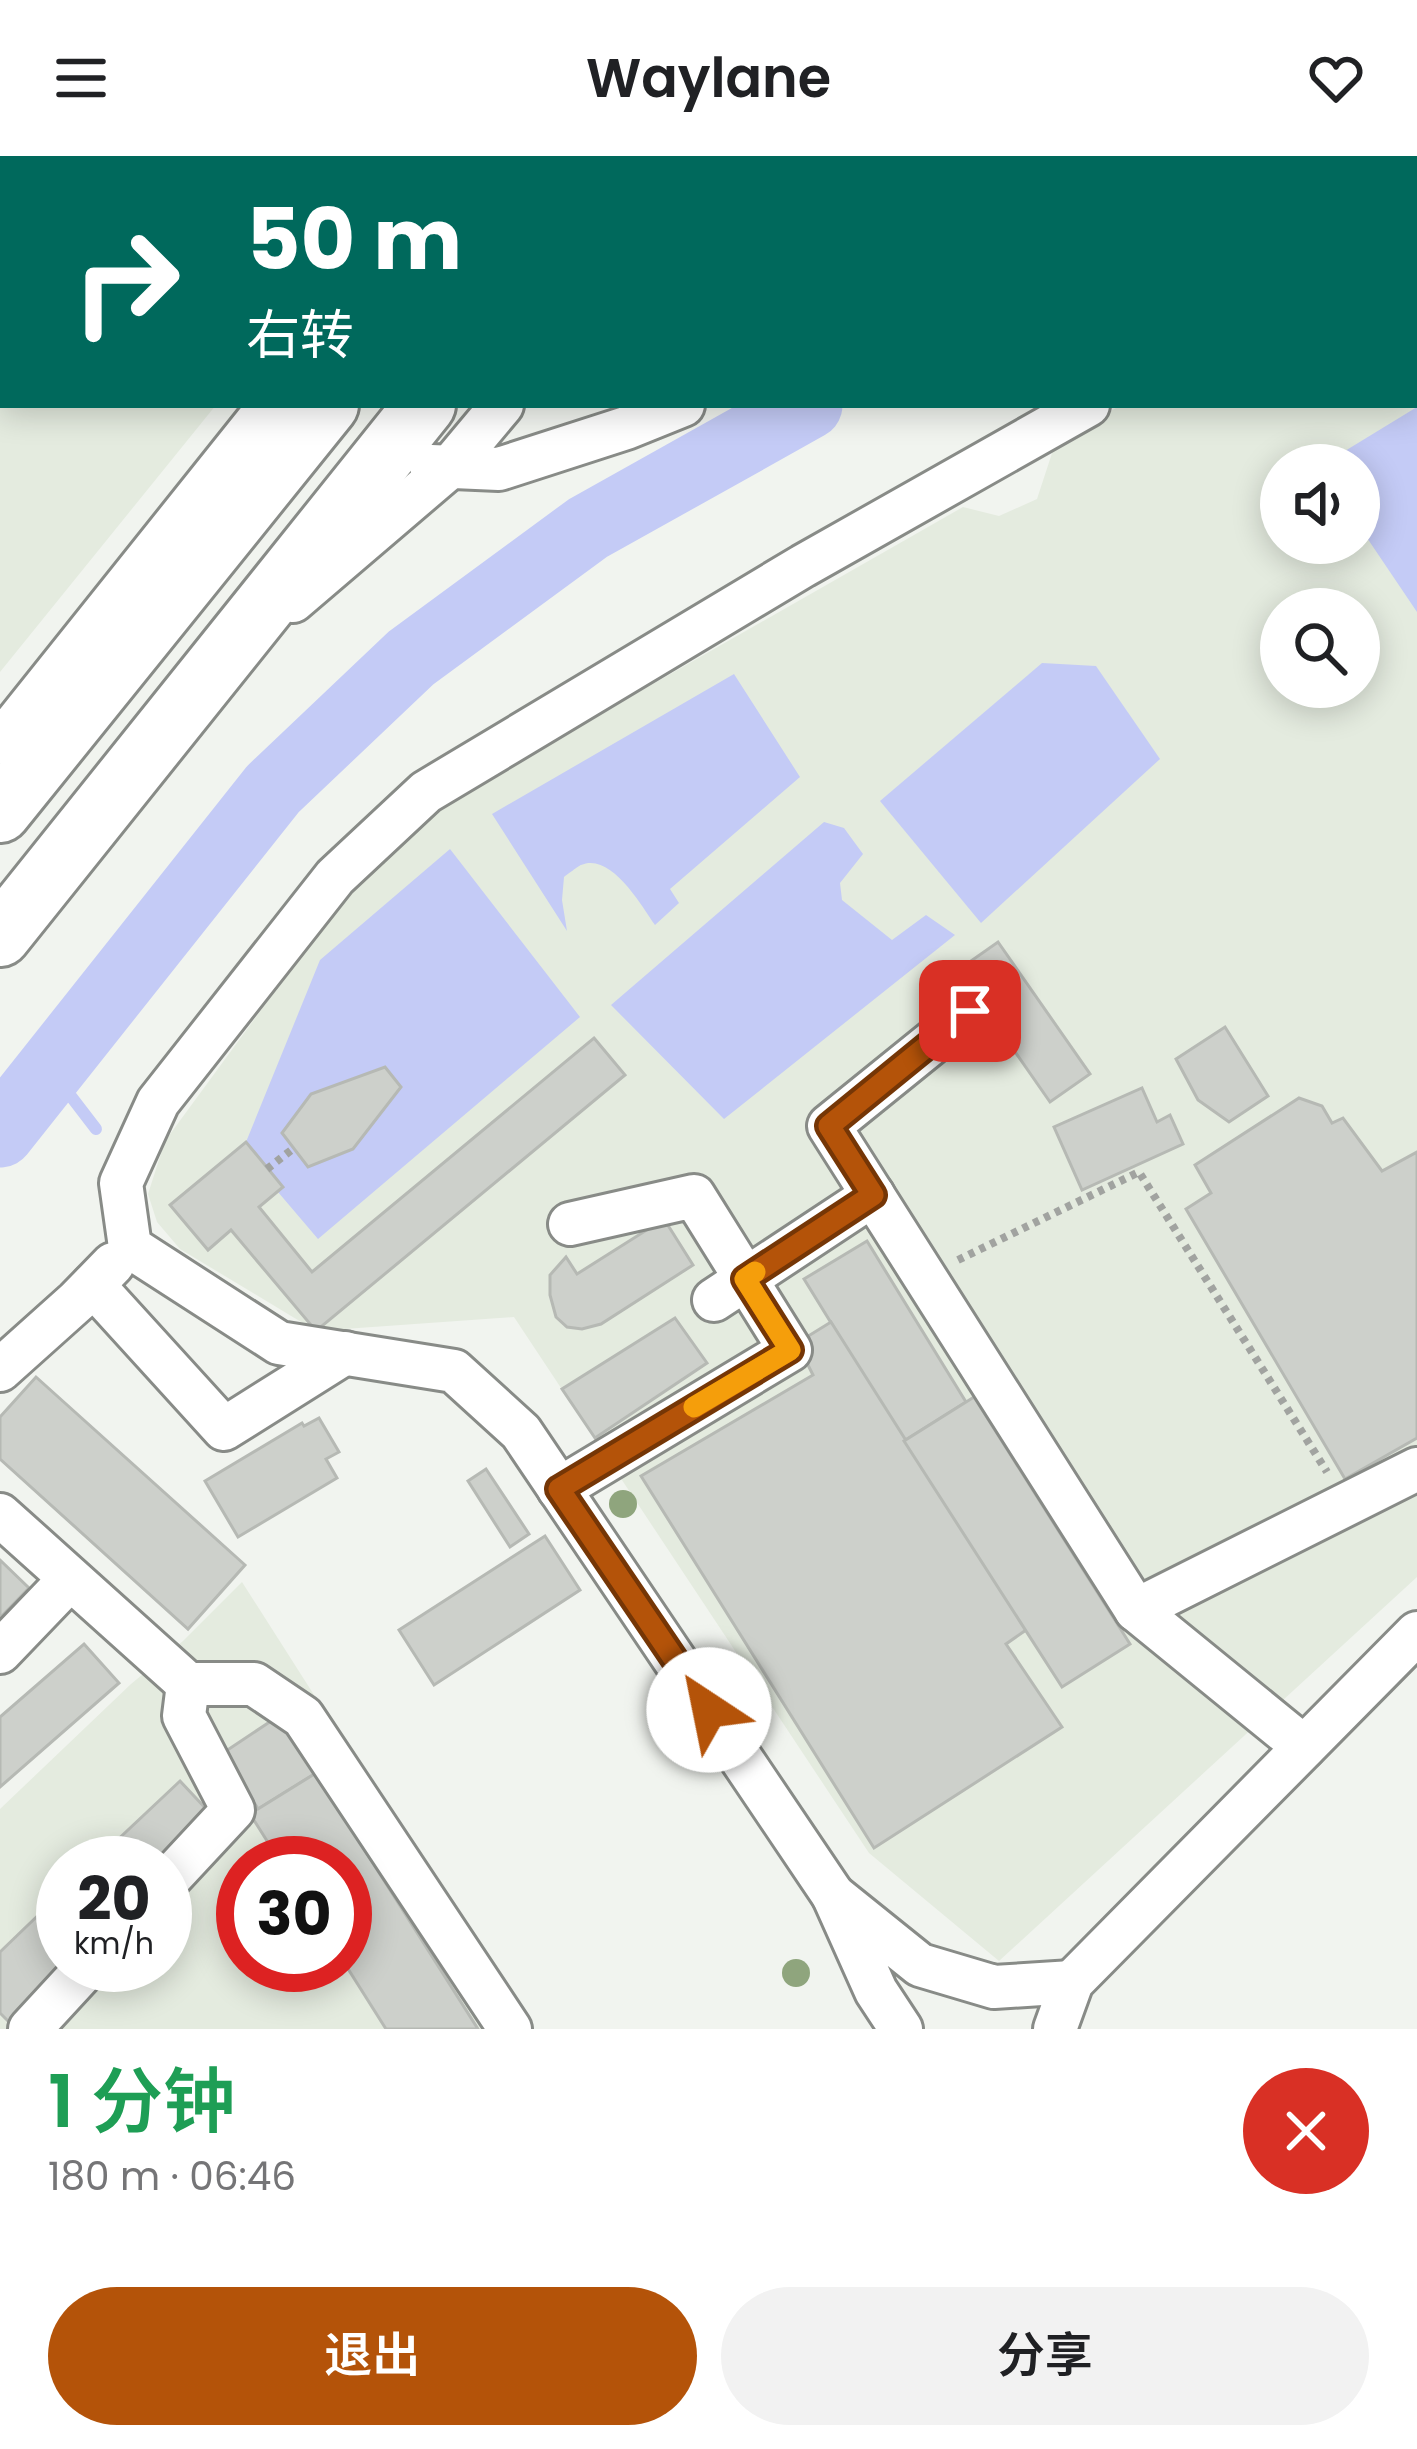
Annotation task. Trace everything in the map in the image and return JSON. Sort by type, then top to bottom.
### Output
[{"type":"highway","points":[[0,812],[326,408]]},
{"type":"highway","points":[[0,936],[423,408]]},
{"type":"street","points":[[0,742],[268,408]]},
{"type":"street","points":[[214,669],[451,466],[499,408]]},
{"type":"street","points":[[377,465],[500,470],[675,408]]},
{"type":"street","points":[[130,1247],[122,1183],[158,1102],[334,877],[426,792],[783,578],[1083,408]]},
{"type":"street","points":[[970,1011],[829,1126],[1136,1610],[1304,1747]]},
{"type":"street","points":[[730,1289],[873,1195]]},
{"type":"street","points":[[559,1489],[790,1350],[730,1289],[694,1196],[570,1224]]},
{"type":"street","points":[[0,1370],[130,1247]]},
{"type":"street","points":[[130,1247],[279,1343],[454,1371],[521,1432],[833,1895],[876,1990],[901,2029]]},
{"type":"street","points":[[93,1285],[224,1429],[345,1353]]},
{"type":"street","points":[[1136,1610],[1417,1469]]},
{"type":"street","points":[[0,1515],[188,1684],[254,1684],[302,1717],[510,2029]]},
{"type":"street","points":[[0,1674],[0,1653],[70,1580]]},
{"type":"street","points":[[1055,2029],[1072,1982],[1417,1633]]},
{"type":"street","points":[[188,1684],[184,1716],[233,1810],[192,1854]]},
{"type":"street","points":[[833,1895],[920,1965],[994,1987],[1072,1982]]},
{"type":"street","points":[[30,2029],[64,1992]]},
{"type":"path","points":[[268,1169],[294,1148]]},
{"type":"path","points":[[925,1276],[1139,1172],[1347,1504]]},
{"type":"shaded area","points":[[0,408],[214,408],[0,672]]},
{"type":"shaded area","points":[[1116,408],[1417,408],[1417,1577],[999,1961],[869,1853],[514,1317],[316,1331],[180,1249],[157,1222],[148,1194],[165,1141],[352,886],[455,797],[963,507],[999,516],[1037,499],[1055,444]]},
{"type":"shaded area","points":[[242,1582],[527,2029],[0,2029],[0,1809]]},
{"type":"water","points":[[1415,408],[1417,408],[1417,612],[1380,557],[1380,444],[1356,444]]},
{"type":"water","points":[[1042,663],[1096,666],[1160,759],[981,923],[880,801]]},
{"type":"water","points":[[734,674],[800,777],[670,889],[679,903],[655,925],[614,873],[592,863],[581,865],[564,877],[567,931],[492,814]]},
{"type":"water","points":[[824,822],[844,828],[863,854],[840,883],[842,900],[892,940],[926,915],[955,935],[724,1119],[611,1005]]},
{"type":"water","points":[[450,849],[580,1017],[318,1239],[278,1192],[282,1186],[246,1142],[320,960]]},
{"type":"building","points":[[998,942],[1090,1074],[1050,1102],[958,970]]},
{"type":"building","points":[[1225,1027],[1268,1096],[1229,1122],[1198,1100],[1176,1059]]},
{"type":"building","points":[[594,1038],[625,1075],[316,1331],[231,1230],[208,1250],[170,1205],[246,1142],[283,1187],[259,1207],[312,1272]]},
{"type":"building","points":[[385,1067],[401,1087],[353,1149],[308,1167],[282,1133],[311,1094]]},
{"type":"building","points":[[1142,1088],[1157,1122],[1170,1115],[1183,1144],[1082,1190],[1054,1127]]},
{"type":"building","points":[[1299,1098],[1322,1106],[1332,1123],[1343,1118],[1382,1171],[1417,1152],[1417,1438],[1345,1479],[1186,1209],[1211,1193],[1195,1165]]},
{"type":"building","points":[[664,1219],[693,1265],[601,1324],[567,1327],[556,1317],[550,1275],[566,1257],[577,1274]]},
{"type":"building","points":[[867,1241],[966,1402],[904,1441],[804,1279]]},
{"type":"building","points":[[675,1318],[707,1363],[595,1438],[562,1389]]},
{"type":"building","points":[[831,1322],[1026,1630],[1006,1644],[1062,1727],[874,1848],[641,1476],[813,1375],[797,1343]]},
{"type":"building","points":[[36,1377],[245,1565],[188,1629],[0,1459],[0,1417]]},
{"type":"building","points":[[974,1397],[1130,1644],[1062,1687],[904,1441]]},
{"type":"building","points":[[319,1418],[339,1452],[326,1459],[337,1478],[238,1537],[205,1481],[302,1423]]},
{"type":"building","points":[[486,1469],[529,1534],[510,1547],[468,1481]]},
{"type":"building","points":[[545,1536],[580,1590],[434,1685],[399,1630]]},
{"type":"building","points":[[0,1560],[29,1588],[0,1618]]},
{"type":"building","points":[[84,1644],[119,1683],[0,1787],[0,1717]]},
{"type":"building","points":[[280,1715],[316,1773],[258,1809],[217,1757]]},
{"type":"building","points":[[316,1773],[356,1836],[264,1836],[233,1787],[243,1786],[258,1809]]},
{"type":"building","points":[[180,1781],[209,1812],[187,1836],[122,1836]]},
{"type":"building","points":[[372,1861],[478,2029],[386,2029],[363,1992],[372,1992]]},
{"type":"building","points":[[36,1917],[36,1992],[43,1992],[16,2029],[0,2013],[0,1952]]},
{"type":"waterway","points":[[0,1133],[273,789],[411,658],[588,528],[803,408]]},
{"type":"waterway","points":[[50,1069],[96,1129]]},
{"type":"slow traffic","points":[[694,1407],[790,1350],[745,1279],[755,1272]]},
{"type":"route","points":[[709,1710],[559,1489],[790,1350],[745,1279],[873,1195],[829,1126],[970,1011]]}]
